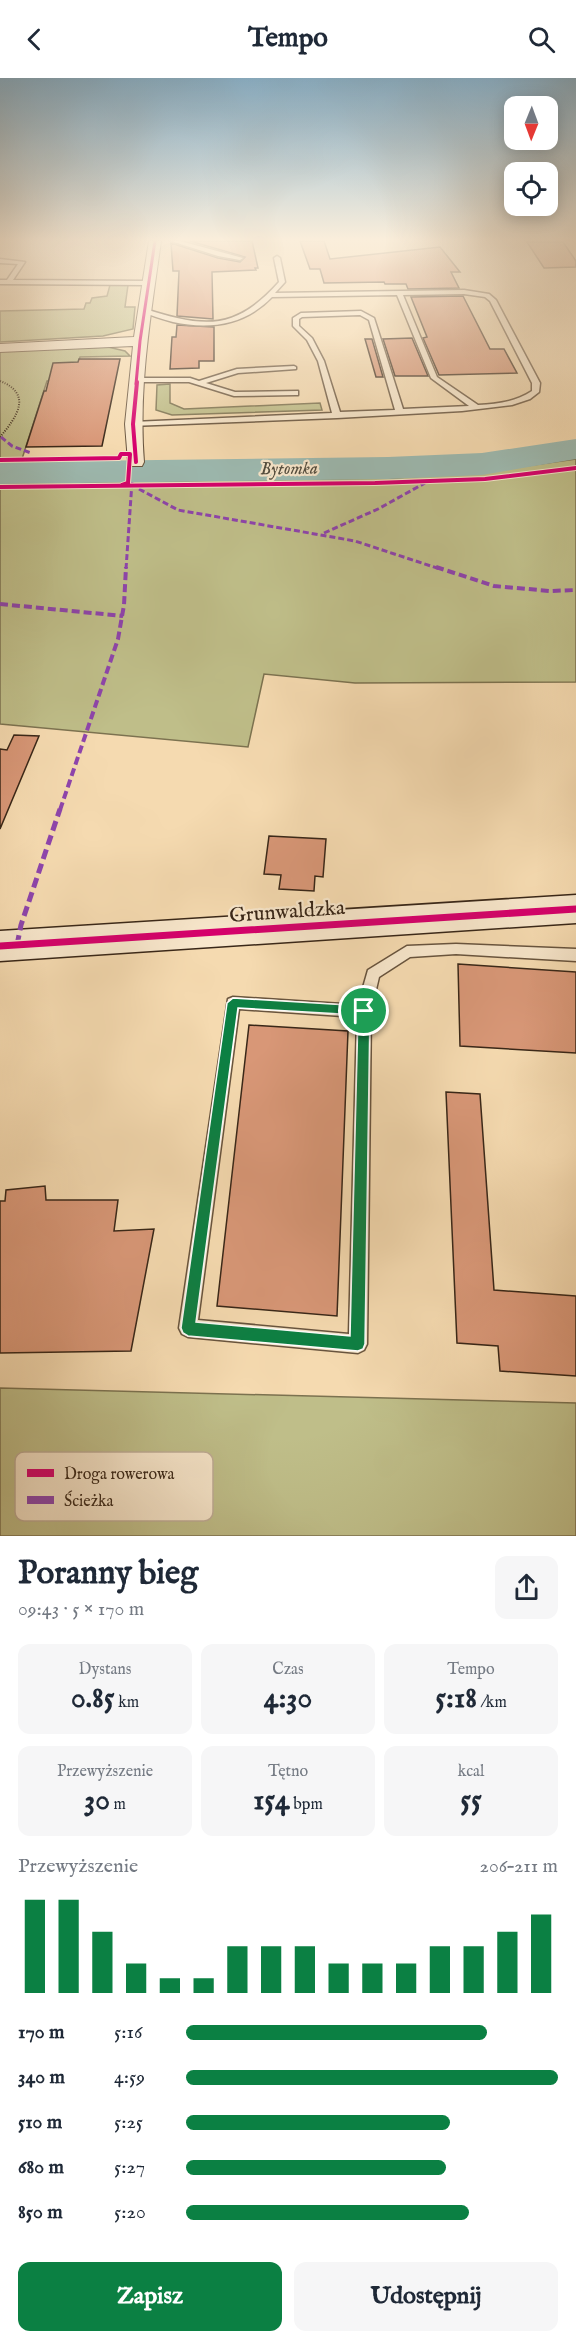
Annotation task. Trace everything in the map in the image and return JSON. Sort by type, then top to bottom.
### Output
[{"type":"street","points":[[136,462],[133,424],[145,311]]},
{"type":"street","points":[[0,348],[141,341]]},
{"type":"street","name":"Grunwaldzka","points":[[0,946],[576,909]]},
{"type":"lane","points":[[145,311],[178,323],[214,323],[244,316],[255,309]]},
{"type":"lane","points":[[406,309],[434,378],[475,408]]},
{"type":"lane","points":[[133,424],[400,413],[514,403],[526,399],[535,392],[536,383],[498,309]]},
{"type":"lane","points":[[337,416],[321,361],[310,339],[296,326],[296,318],[301,315],[349,313],[369,315],[400,413]]},
{"type":"lane","points":[[202,382],[237,371],[294,368]]},
{"type":"lane","points":[[137,380],[177,379],[202,382],[234,394],[295,393]]},
{"type":"lane","points":[[364,1011],[233,1003],[188,1328],[358,1344],[364,1011],[373,974],[407,952],[456,949],[576,955]]},
{"type":"path","points":[[0,381],[15,386],[20,398],[15,416],[0,437]]},
{"type":"shaded area","points":[[135,309],[133,329],[103,336],[0,342],[0,311]]},
{"type":"shaded area","points":[[108,347],[125,351],[130,356],[80,357],[77,366],[65,380],[47,381],[21,462],[0,462],[0,351]]},
{"type":"shaded area","points":[[170,384],[170,403],[184,409],[320,403],[322,410],[172,415],[156,410],[157,385]]},
{"type":"shaded area","points":[[576,459],[576,682],[355,683],[264,674],[248,747],[0,724],[0,483],[393,478],[483,472]]},
{"type":"shaded area","points":[[0,1388],[576,1403],[576,1536],[0,1536]]},
{"type":"building","points":[[177,309],[213,309],[213,319],[177,316]]},
{"type":"building","points":[[416,309],[470,309],[490,349],[504,349],[517,373],[439,375],[423,338],[427,337]]},
{"type":"building","points":[[177,325],[214,327],[214,361],[199,361],[199,368],[170,369],[172,337],[176,337]]},
{"type":"building","points":[[412,338],[428,376],[395,376],[383,339]]},
{"type":"building","points":[[365,339],[372,339],[383,377],[376,377]]},
{"type":"building","points":[[79,359],[120,359],[102,446],[26,447],[44,391],[46,391],[53,363],[78,362]]},
{"type":"building","points":[[14,735],[39,736],[0,829],[0,749],[7,750]]},
{"type":"building","points":[[269,836],[326,839],[323,877],[315,876],[314,891],[279,889],[281,875],[264,874]]},
{"type":"building","points":[[458,964],[576,972],[576,1053],[460,1046]]},
{"type":"building","points":[[249,1025],[348,1031],[337,1316],[217,1306]]},
{"type":"building","points":[[446,1092],[480,1094],[494,1290],[576,1296],[576,1376],[500,1371],[498,1346],[457,1343]]},
{"type":"building","points":[[45,1186],[46,1200],[118,1200],[114,1231],[154,1229],[131,1351],[0,1353],[0,1201],[5,1201],[6,1190]]},
{"type":"waterway","name":"Bytomka","points":[[0,473],[388,468],[482,464],[576,449]]},
{"type":"marked path","points":[[1,437],[12,446],[31,453]]},
{"type":"marked path","points":[[17,945],[21,925],[118,639],[124,605],[132,482]]},
{"type":"marked path","points":[[324,533],[378,509],[425,483]]},
{"type":"marked path","points":[[139,489],[178,510],[355,541],[494,586],[550,591],[576,590]]},
{"type":"marked path","points":[[0,604],[123,616]]},
{"type":"cycle path","points":[[136,462],[133,424],[145,309]]},
{"type":"cycle path","points":[[0,460],[119,458],[121,454],[130,454],[128,483],[122,485]]},
{"type":"cycle path","points":[[0,487],[375,483],[485,479],[576,468]]},
{"type":"cycle path","points":[[0,946],[576,909]]},
{"type":"route","points":[[233,1003],[364,1011],[358,1344],[188,1328],[233,1003]]}]
